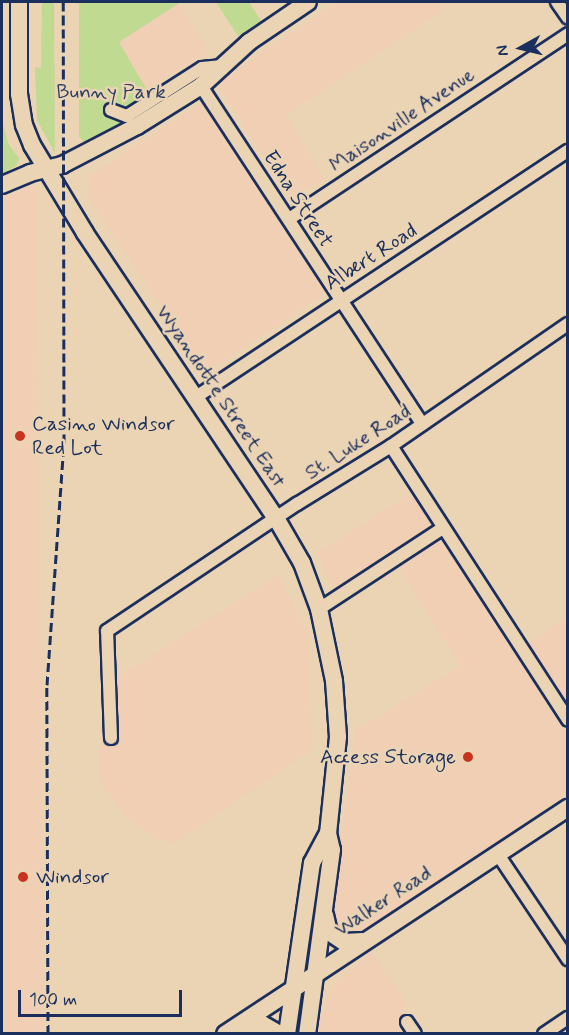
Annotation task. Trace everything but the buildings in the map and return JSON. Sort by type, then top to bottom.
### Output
[{"type":"main road","name":"Wyandotte Street East","points":[[19,2],[19,94],[24,125],[47,170],[85,233],[276,519],[302,563],[319,609],[334,681],[338,737],[328,833],[332,850],[307,1034]]},
{"type":"main road","points":[[2,185],[30,173],[47,170],[87,153],[201,86],[220,66],[298,4]]},
{"type":"main road","name":"Walker Road","points":[[229,1030],[567,808]]},
{"type":"main road","name":"Wyandotte Street East","points":[[287,1034],[312,863],[328,833]]},
{"type":"main road","points":[[324,909],[328,932],[344,942],[364,941]]},
{"type":"main road","points":[[229,1030],[262,1024],[279,1034]]},
{"type":"street","points":[[557,2],[567,18]]},
{"type":"street","name":"Maisonville Avenue","points":[[289,219],[567,34]]},
{"type":"street","points":[[111,111],[127,116],[202,68],[220,66]]},
{"type":"street","name":"Edna Street","points":[[201,86],[289,219],[339,301],[422,424]]},
{"type":"street","name":"Albert Road","points":[[196,397],[567,151]]},
{"type":"street","name":"St. Luke Road","points":[[111,738],[108,631],[276,519],[391,446],[567,324]]},
{"type":"street","points":[[391,446],[567,720]]},
{"type":"street","points":[[319,609],[443,528]]},
{"type":"street","points":[[497,853],[567,959]]},
{"type":"street","points":[[543,1034],[567,1018]]},
{"type":"street","points":[[407,1022],[415,1034]]},
{"type":"shaded area","points":[[338,2],[441,2],[446,9],[286,115],[324,179],[288,197],[216,82]]},
{"type":"shaded area","points":[[179,3],[208,52],[147,89],[117,40]]},
{"type":"shaded area","points":[[201,103],[326,293],[205,373],[88,196],[91,175]]},
{"type":"shaded area","points":[[31,186],[37,189],[44,1033],[2,1034],[2,198]]},
{"type":"shaded area","points":[[410,494],[418,499],[427,510],[435,533],[337,597],[317,553]]},
{"type":"shaded area","name":"Access Storage","points":[[443,537],[567,732],[567,793],[448,877],[358,936],[348,938],[335,927],[332,919],[355,731],[461,665],[399,568]]},
{"type":"shaded area","points":[[278,575],[307,629],[312,750],[173,844],[158,839],[128,818],[108,793],[100,776],[101,688]]},
{"type":"shaded area","points":[[567,617],[567,706],[527,644]]},
{"type":"shaded area","points":[[371,951],[406,1002],[399,1027],[404,1033],[318,1033],[328,990]]},
{"type":"green space","points":[[42,2],[54,2],[55,153],[37,120],[35,67],[41,68]]},
{"type":"green space","name":"Bunny Park","points":[[79,2],[181,2],[119,42],[155,104],[87,146],[79,136]]},
{"type":"green space","points":[[216,2],[249,2],[261,21],[238,36]]},
{"type":"green space","points":[[2,121],[9,145],[19,158],[17,165],[2,174]]},
{"type":"railway","points":[[48,1034],[47,685],[64,443],[63,2]]},
{"type":"place","name":"Casino Windsor Red Lot","points":[[20,436]]},
{"type":"place","name":"Access Storage","points":[[468,757]]},
{"type":"place","name":"Windsor","points":[[23,877]]}]
